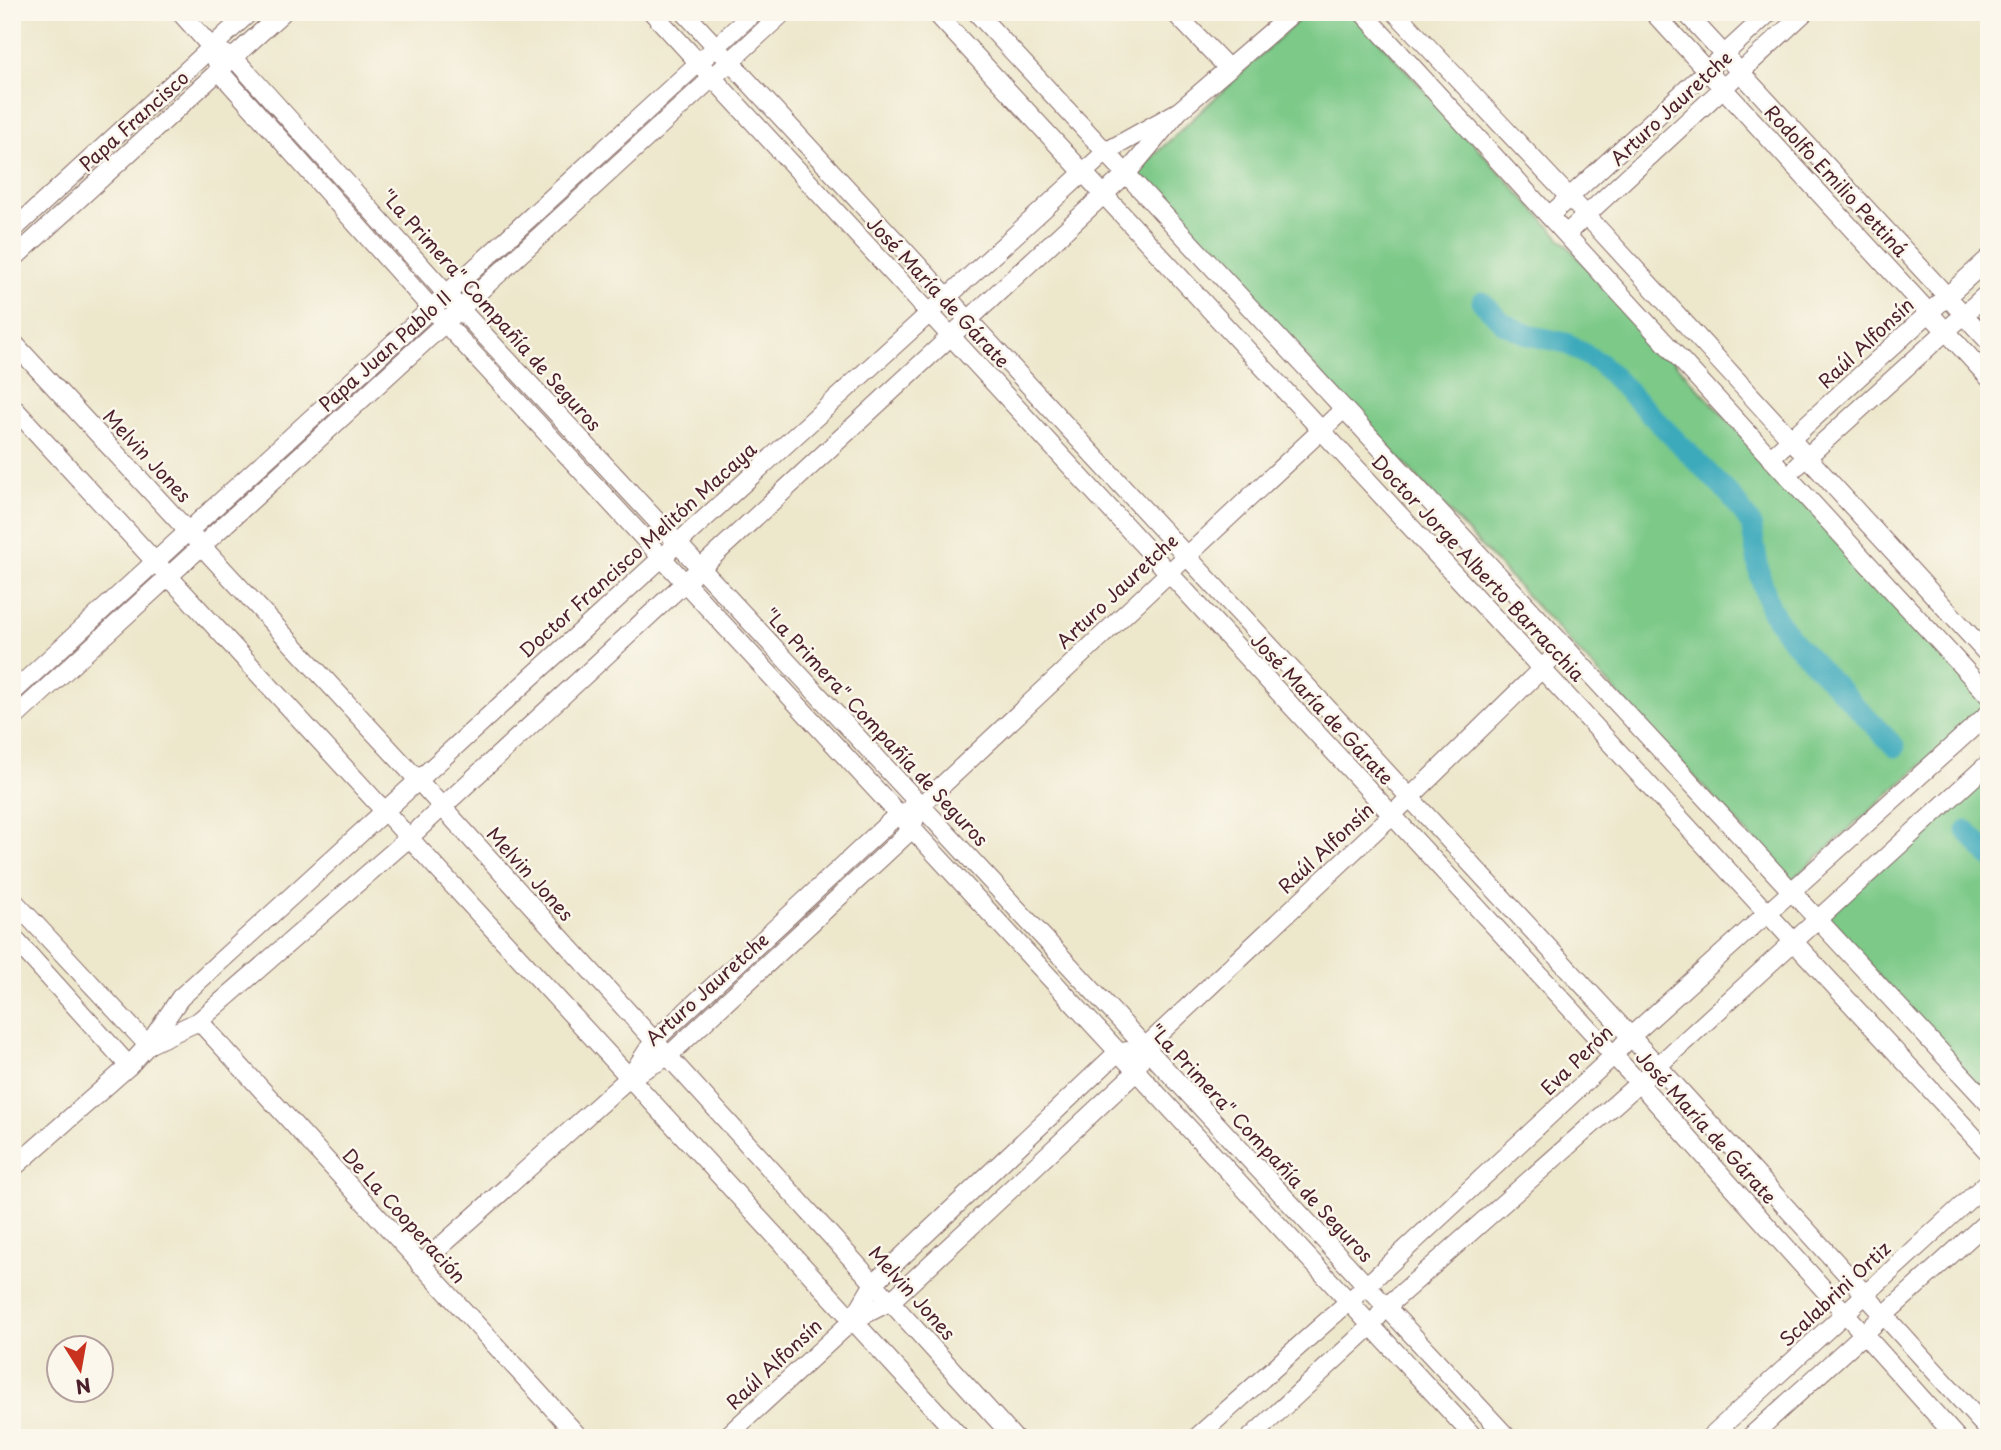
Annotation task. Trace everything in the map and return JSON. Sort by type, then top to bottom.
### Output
[{"type":"street","name":"\"La Primera\" Compañía de Seguros","points":[[180,12],[212,48],[220,72],[432,309],[1347,1303],[1475,1438]]},
{"type":"street","name":"Papa Francisco","points":[[12,231],[250,12]]},
{"type":"street","name":"Papa Francisco","points":[[12,260],[283,12]]},
{"type":"street","name":"José María de Gárate","points":[[652,12],[1639,1083],[1957,1438]]},
{"type":"street","name":"José María de Gárate","points":[[684,12],[1656,1064],[1989,1431]]},
{"type":"street","name":"Papa Juan Pablo II","points":[[12,693],[754,12]]},
{"type":"street","name":"Papa Juan Pablo II","points":[[12,720],[784,12]]},
{"type":"street","name":"Doctor Jorge Alberto Barracchia","points":[[935,12],[1320,432],[1545,668],[1989,1153]]},
{"type":"street","name":"Doctor Jorge Alberto Barracchia","points":[[976,12],[1989,1104]]},
{"type":"street","points":[[1174,12],[1227,67]]},
{"type":"street","name":"Doctor Francisco Melitón Macaya","points":[[148,1045],[199,1021],[410,837],[1103,196],[1127,173],[1179,111],[1294,12]]},
{"type":"street","points":[[1362,12],[1989,696]]},
{"type":"street","points":[[1395,12],[1586,215],[1790,442],[1989,656]]},
{"type":"street","name":"Rodolfo Emilio Pettiná","points":[[1653,12],[1989,378]]},
{"type":"street","name":"Rodolfo Emilio Pettiná","points":[[1685,12],[1989,342]]},
{"type":"street","name":"Arturo Jauretche","points":[[1549,216],[1770,12]]},
{"type":"street","name":"Arturo Jauretche","points":[[1566,233],[1805,12]]},
{"type":"street","name":"\"La Primera\" Compañía de Seguros","points":[[212,48],[234,58],[447,295],[1508,1438]]},
{"type":"street","name":"Doctor Francisco Melitón Macaya","points":[[12,1169],[129,1066],[148,1045],[180,998],[384,808],[1107,151],[1179,111]]},
{"type":"street","name":"Raúl Alfonsín","points":[[1770,458],[1989,258]]},
{"type":"street","points":[[1787,476],[1989,292]]},
{"type":"street","name":"Melvin Jones","points":[[12,341],[417,779],[1014,1438]]},
{"type":"street","points":[[12,405],[961,1438]]},
{"type":"street","name":"Arturo Jauretche","points":[[630,1077],[653,1042],[897,815],[920,806],[1186,554],[1344,409]]},
{"type":"street","name":"Raúl Alfonsín","points":[[725,1438],[852,1321],[891,1301],[1136,1072],[1144,1048],[1392,815],[1564,647]]},
{"type":"street","name":"Eva Perón","points":[[1196,1438],[1366,1287],[1791,889],[1989,713]]},
{"type":"street","points":[[1250,1438],[1370,1327],[1385,1308],[1639,1083],[1656,1064],[1989,763]]},
{"type":"street","name":"Arturo Jauretche","points":[[420,1265],[630,1077],[667,1057],[911,830],[920,806]]},
{"type":"street","points":[[12,899],[148,1045]]},
{"type":"street","points":[[12,936],[129,1066]]},
{"type":"street","name":"De La Cooperación","points":[[199,1021],[580,1438]]},
{"type":"street","points":[[1117,1053],[1144,1048]]},
{"type":"street","name":"Raúl Alfonsín","points":[[852,1321],[874,1283],[1117,1053]]},
{"type":"street","name":"Scalabrini Ortiz","points":[[1709,1438],[1989,1181]]},
{"type":"street","points":[[1749,1438],[1989,1220]]},
{"type":"green space","points":[[1307,12],[1353,12],[1989,705],[1791,881],[1135,173]]},
{"type":"green space","points":[[1989,771],[1989,1098],[1825,917]]},
{"type":"waterway","points":[[1482,302],[1503,323],[1528,335],[1566,343],[1600,363],[1730,495],[1751,524],[1760,576],[1771,610],[1790,638],[1895,747]]},
{"type":"waterway","points":[[1967,831],[1989,856]]}]
